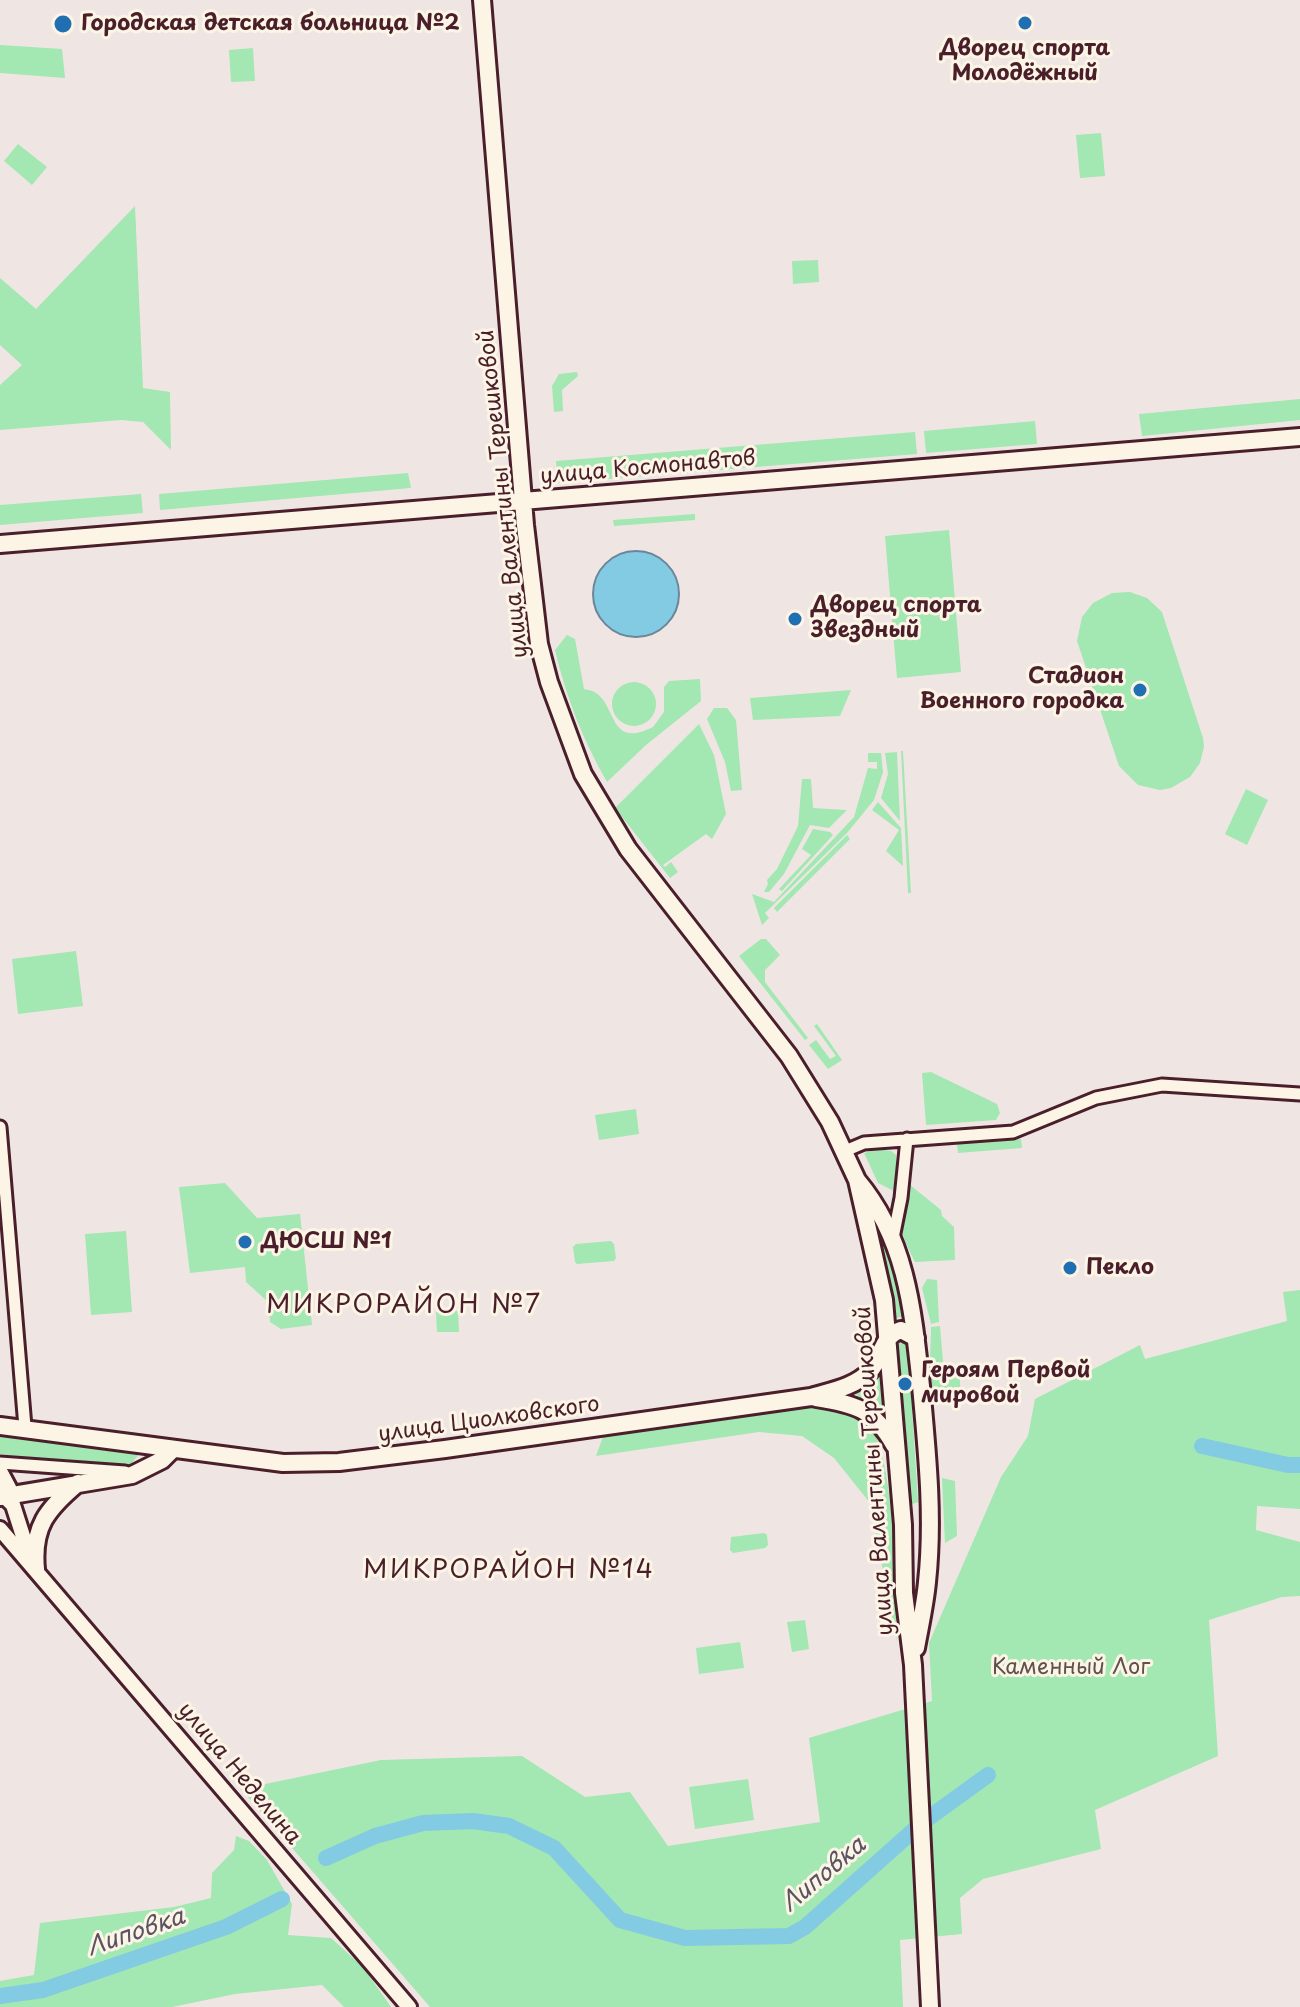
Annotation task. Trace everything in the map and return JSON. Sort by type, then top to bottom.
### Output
[{"type":"main road","name":"улица Валентины Терешковой","points":[[482,0],[523,500],[543,660],[583,774],[628,849],[789,1056],[814,1093],[845,1151],[857,1180],[884,1300],[902,1517],[904,1593],[913,1670],[930,2007]]},
{"type":"main road","name":"улица Космонавтов","points":[[0,544],[1300,437]]},
{"type":"main road","name":"улица Валентины Терешковой","points":[[857,1180],[884,1217],[893,1239],[908,1284],[916,1338],[929,1502],[929,1547],[927,1583],[913,1670]]},
{"type":"main road","points":[[811,1397],[849,1386],[871,1370],[889,1337],[901,1330],[916,1338]]},
{"type":"main road","name":"улица Циолковского","points":[[0,1426],[283,1463],[339,1462],[811,1397]]},
{"type":"main road","points":[[811,1397],[860,1407],[884,1428],[897,1451]]},
{"type":"main road","points":[[2,1496],[138,1472],[162,1460],[173,1449]]},
{"type":"main road","points":[[0,1473],[8,1488],[2,1496]]},
{"type":"main road","points":[[36,1569],[34,1549],[41,1523],[54,1505],[79,1482]]},
{"type":"main road","points":[[929,1502],[919,1513],[908,1513],[902,1517],[912,1538],[929,1547]]},
{"type":"street","points":[[845,1151],[864,1143],[1013,1132],[1096,1098],[1162,1085],[1300,1094]]},
{"type":"street","points":[[0,1127],[25,1427]]},
{"type":"street","points":[[893,1239],[907,1139]]},
{"type":"street","points":[[884,1141],[900,1147],[905,1157]]},
{"type":"street","points":[[0,1463],[138,1472]]},
{"type":"street","name":"улица Неделина","points":[[2,1496],[13,1505],[23,1540],[36,1569]]},
{"type":"street","name":"улица Неделина","points":[[0,1529],[409,2007]]},
{"type":"green space","points":[[0,45],[62,49],[65,78],[0,73]]},
{"type":"green space","points":[[253,48],[255,81],[231,82],[229,50]]},
{"type":"green space","points":[[1101,133],[1105,176],[1080,178],[1076,135]]},
{"type":"green space","points":[[18,144],[47,167],[32,185],[4,161]]},
{"type":"green space","points":[[135,206],[143,388],[170,392],[171,450],[143,422],[121,420],[0,430],[0,385],[22,365],[0,345],[0,278],[36,309]]},
{"type":"green space","points":[[818,260],[819,282],[793,284],[792,261]]},
{"type":"green space","points":[[577,372],[578,376],[562,390],[563,411],[554,412],[552,386],[559,374]]},
{"type":"green space","points":[[1300,399],[1300,420],[1142,436],[1139,414]]},
{"type":"green space","points":[[1035,421],[1037,444],[926,453],[924,431]]},
{"type":"green space","points":[[915,432],[917,454],[558,483],[556,461]]},
{"type":"green space","points":[[408,473],[411,488],[160,510],[159,494]]},
{"type":"green space","points":[[141,494],[143,513],[0,525],[0,505]]},
{"type":"green space","points":[[695,514],[695,520],[614,526],[613,520]]},
{"type":"green space","points":[[949,530],[961,672],[897,678],[885,536]]},
{"type":"green space","name":"Стадион Военного городка","points":[[1130,592],[1147,598],[1162,612],[1203,738],[1200,763],[1190,777],[1171,788],[1160,790],[1138,785],[1119,766],[1077,641],[1082,617],[1093,603],[1112,593]]},
{"type":"green space","points":[[567,635],[575,639],[584,689],[603,699],[616,724],[628,733],[653,727],[664,712],[664,687],[669,681],[700,679],[701,701],[646,745],[607,782],[576,718],[559,667],[555,650]]},
{"type":"green space","points":[[634,682],[649,689],[656,704],[649,719],[634,726],[619,719],[612,704],[619,689]]},
{"type":"green space","points":[[851,690],[840,716],[753,720],[750,698]]},
{"type":"green space","points":[[714,708],[727,708],[736,720],[742,790],[731,791],[725,762],[707,719]]},
{"type":"green space","points":[[699,724],[714,755],[726,814],[712,839],[706,834],[663,865],[665,867],[671,862],[678,872],[670,878],[615,808]]},
{"type":"green space","points":[[903,751],[911,893],[908,893]]},
{"type":"green space","points":[[897,752],[900,821],[881,798],[888,774],[885,753]]},
{"type":"green space","points":[[868,753],[881,753],[883,772],[874,800],[847,833],[765,913],[769,918],[762,925],[752,894],[774,902],[854,817],[868,768],[877,769],[877,762],[868,762]]},
{"type":"green space","points":[[802,779],[811,779],[813,808],[847,810],[829,828],[810,825],[784,874],[769,892],[764,892],[767,880],[777,869],[798,826]]},
{"type":"green space","points":[[1246,789],[1268,800],[1247,845],[1225,834]]},
{"type":"green space","points":[[878,802],[901,828],[903,866],[886,851],[899,830],[872,810]]},
{"type":"green space","points":[[813,829],[833,835],[782,891],[779,889],[811,855],[802,849]]},
{"type":"green space","points":[[847,835],[850,839],[777,912],[774,908]]},
{"type":"green space","points":[[761,939],[766,939],[780,955],[765,970],[765,982],[808,1038],[805,1040],[739,956]]},
{"type":"green space","points":[[76,951],[83,1006],[18,1014],[12,959]]},
{"type":"green space","points":[[817,1024],[842,1060],[828,1069],[809,1045],[816,1040],[830,1059],[836,1056],[814,1026]]},
{"type":"green space","points":[[931,1072],[997,1104],[1000,1113],[996,1120],[926,1125],[922,1073]]},
{"type":"green space","points":[[636,1109],[639,1134],[599,1140],[595,1115]]},
{"type":"green space","points":[[1021,1139],[1022,1148],[958,1153],[957,1144]]},
{"type":"green space","points":[[878,1149],[896,1155],[894,1191],[878,1183],[864,1153]]},
{"type":"green space","name":"ДЮСШ №1","points":[[225,1183],[257,1218],[300,1214],[312,1325],[281,1329],[270,1322],[268,1302],[246,1282],[245,1267],[190,1273],[179,1187]]},
{"type":"green space","points":[[909,1184],[941,1210],[942,1216],[954,1227],[955,1260],[915,1262],[901,1224]]},
{"type":"green space","points":[[865,1200],[888,1250],[907,1316],[890,1319]]},
{"type":"green space","points":[[126,1231],[132,1312],[91,1315],[85,1234]]},
{"type":"green space","points":[[611,1241],[614,1244],[614,1261],[575,1262],[573,1247],[576,1244]]},
{"type":"green space","points":[[927,1279],[937,1280],[939,1322],[931,1324],[922,1288]]},
{"type":"green space","name":"Каменный Лог","points":[[1300,1290],[1300,1509],[1257,1506],[1256,1530],[1300,1542],[1300,1596],[1282,1597],[1209,1620],[1218,1756],[1095,1810],[1101,1849],[983,1879],[960,1898],[962,1934],[900,1940],[903,2007],[430,2007],[241,1789],[381,1760],[522,1756],[585,1797],[630,1792],[668,1846],[820,1822],[809,1738],[932,1701],[929,1643],[1001,1477],[1028,1436],[1035,1399],[1140,1345],[1145,1359],[1287,1321],[1283,1292]]},
{"type":"green space","points":[[458,1311],[459,1332],[437,1332],[436,1312]]},
{"type":"green space","points":[[940,1326],[943,1362],[930,1364],[931,1327]]},
{"type":"green space","points":[[906,1339],[908,1344],[918,1502],[909,1505],[896,1350],[896,1341]]},
{"type":"green space","points":[[959,1365],[961,1400],[938,1400],[933,1391],[930,1368]]},
{"type":"green space","points":[[880,1367],[883,1415],[853,1392]]},
{"type":"green space","points":[[841,1408],[860,1416],[870,1425],[879,1443],[892,1530],[897,1643],[870,1503],[834,1458],[802,1436],[759,1432],[596,1456],[604,1434],[775,1409]]},
{"type":"green space","points":[[0,1430],[141,1452],[130,1465],[114,1469],[0,1454]]},
{"type":"green space","points":[[942,1478],[955,1481],[957,1536],[945,1543]]},
{"type":"green space","points":[[764,1533],[768,1545],[765,1548],[733,1553],[730,1550],[731,1537]]},
{"type":"green space","points":[[805,1620],[809,1649],[792,1652],[787,1622]]},
{"type":"green space","points":[[740,1642],[744,1668],[699,1674],[696,1648]]},
{"type":"green space","points":[[748,1779],[754,1820],[695,1829],[689,1787]]},
{"type":"green space","points":[[236,1836],[249,1841],[267,1860],[292,1904],[288,1935],[331,1938],[363,1967],[391,2007],[344,2007],[322,1985],[235,1994],[172,2007],[0,2007],[0,1981],[34,1975],[40,1923],[174,1907],[211,1898],[212,1873],[234,1850]]},
{"type":"water","points":[[628,551],[644,551],[667,563],[676,577],[679,594],[676,611],[667,625],[644,637],[628,637],[612,630],[600,618],[593,602],[593,586],[600,570],[612,558]]},
{"type":"waterway","name":"Липовка","points":[[1202,1446],[1300,1465]]},
{"type":"waterway","name":"Липовка","points":[[326,1858],[375,1836],[423,1823],[473,1821],[509,1826],[554,1848],[620,1920],[685,1938],[789,1936],[805,1927],[923,1822],[988,1775]]},
{"type":"waterway","name":"Липовка","points":[[0,1996],[43,1990],[226,1927],[282,1899]]},
{"type":"place","name":"Дворец спорта Молодёжный","points":[[1025,23]]},
{"type":"place","name":"Городская детская больница №2","points":[[63,24]]},
{"type":"place","name":"Дворец спорта Звездный","points":[[795,619]]},
{"type":"place","name":"Стадион Военного городка","points":[[1140,690]]},
{"type":"place","name":"ДЮСШ №1","points":[[245,1242]]},
{"type":"place","name":"Пекло","points":[[1070,1268]]},
{"type":"place","name":"Героям Первой мировой","points":[[905,1384]]},
{"type":"district","name":"МИКРОРАЙОН №7","points":[[404,1306]]},
{"type":"district","name":"МИКРОРАЙОН №14","points":[[509,1571]]}]
